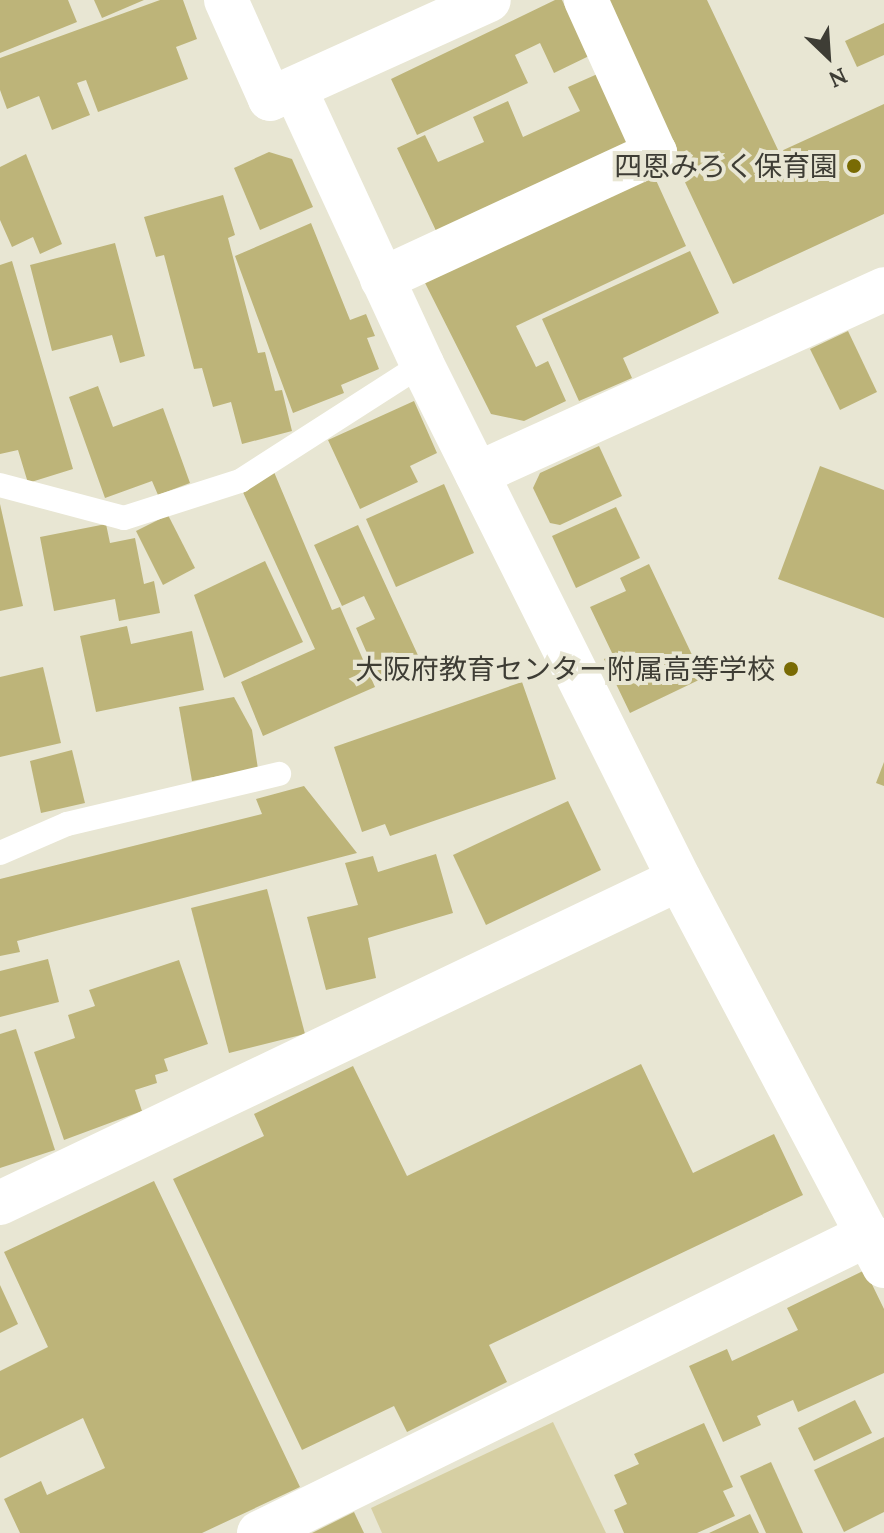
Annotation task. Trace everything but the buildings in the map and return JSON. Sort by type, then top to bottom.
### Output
[{"type":"street","points":[[226,0],[283,94],[382,279],[679,879],[876,1250],[259,1533]]},
{"type":"street","points":[[283,94],[489,0]]},
{"type":"street","points":[[382,279],[655,153],[586,0]]},
{"type":"street","points":[[477,474],[884,289]]},
{"type":"street","points":[[0,1203],[679,879]]},
{"type":"lane","points":[[0,485],[124,518],[240,481],[422,364]]},
{"type":"lane","points":[[0,853],[67,824],[279,774]]},
{"type":"shaded area","points":[[553,1422],[606,1533],[382,1533],[371,1508]]},
{"type":"place","name":"四恩みろく保育園","points":[[854,166]]},
{"type":"place","name":"大阪府教育センター附属高等学校","points":[[791,669]]}]
